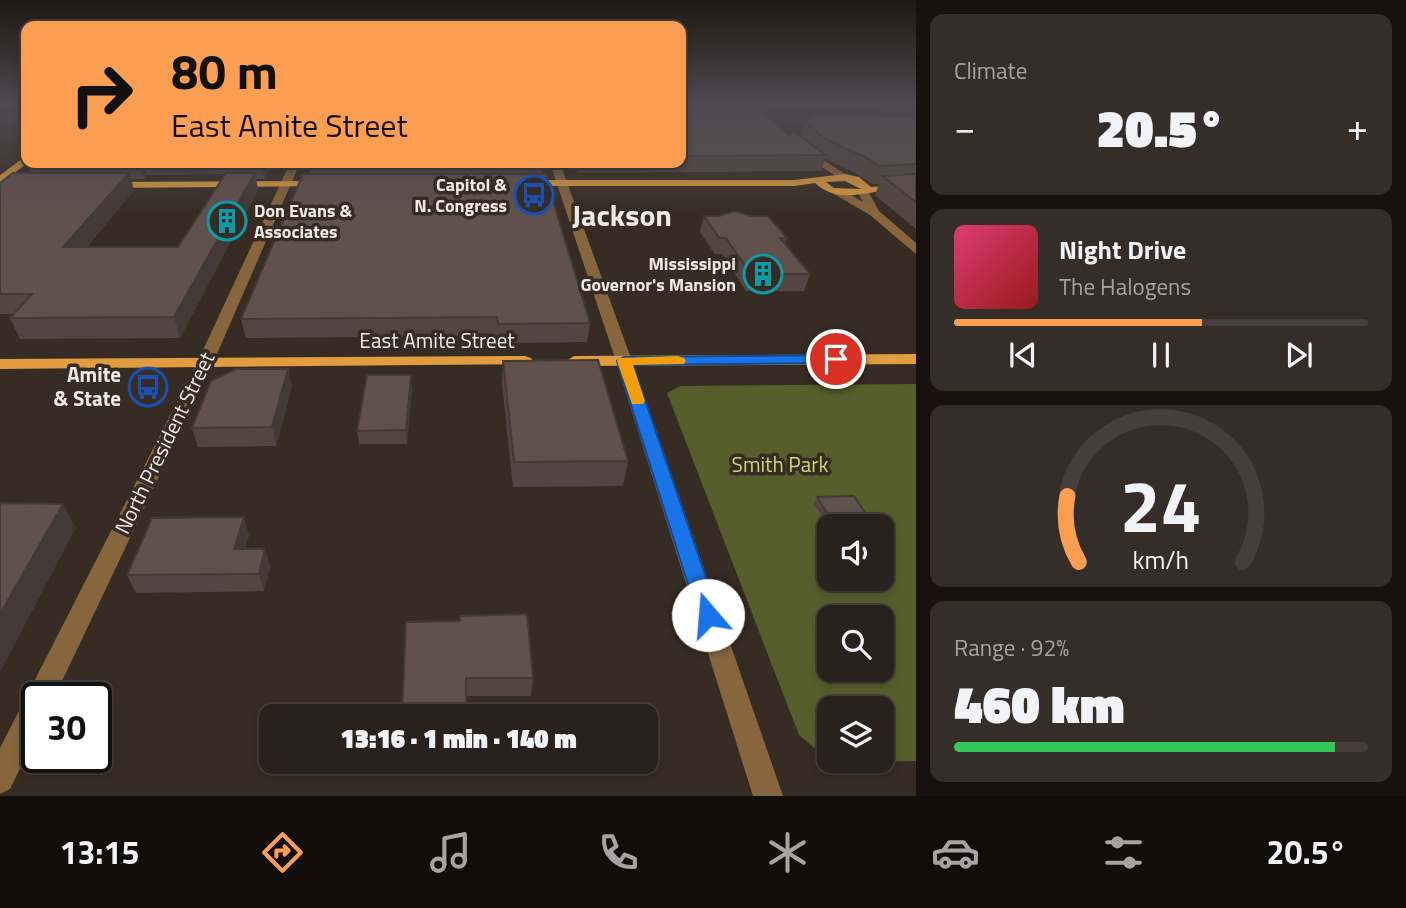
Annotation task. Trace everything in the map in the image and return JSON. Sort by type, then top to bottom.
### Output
[{"type":"main road","points":[[4,183],[21,164]]},
{"type":"main road","points":[[514,187],[561,178],[788,183],[850,179],[916,185]]},
{"type":"main road","points":[[561,178],[834,192],[866,192],[916,185]]},
{"type":"main road","points":[[822,179],[821,185],[834,192]]},
{"type":"main road","points":[[850,179],[865,185],[866,192]]},
{"type":"main road","points":[[91,189],[333,188]]},
{"type":"main road","name":"East Amite Street","points":[[0,363],[916,359]]},
{"type":"street","points":[[795,143],[814,160],[850,179]]},
{"type":"street","points":[[814,160],[822,179]]},
{"type":"street","name":"North President Street","points":[[48,682],[205,363],[293,168]]},
{"type":"street","points":[[561,178],[768,796]]},
{"type":"street","points":[[834,192],[874,213],[916,250]]},
{"type":"street","points":[[866,192],[874,213]]},
{"type":"street","points":[[0,779],[21,736]]},
{"type":"green space","name":"Smith Park","points":[[916,384],[916,761],[894,761],[894,696],[817,696],[817,750],[799,735],[667,393],[680,386]]},
{"type":"building","points":[[686,142],[808,142],[826,155],[686,156]]},
{"type":"building","points":[[832,142],[916,142],[916,164],[879,166]]},
{"type":"building","points":[[13,173],[129,173],[63,247],[178,247],[226,173],[255,173],[174,317],[10,318],[32,294],[0,294],[0,183]]},
{"type":"building","points":[[303,174],[545,174],[590,323],[498,324],[497,317],[241,319]]},
{"type":"building","points":[[916,174],[916,202],[882,176]]},
{"type":"building","points":[[734,211],[751,216],[768,216],[787,238],[780,238],[810,274],[751,274],[726,238],[719,238],[704,216],[719,216]]},
{"type":"building","points":[[598,360],[628,461],[514,462],[503,361]]},
{"type":"building","points":[[236,369],[288,369],[272,427],[192,428],[211,381]]},
{"type":"building","points":[[367,375],[411,375],[406,430],[357,431]]},
{"type":"building","points":[[854,496],[866,514],[828,514],[817,497]]},
{"type":"building","points":[[0,503],[63,504],[0,614]]},
{"type":"building","points":[[244,517],[234,549],[265,549],[259,574],[127,575],[152,518]]},
{"type":"building","points":[[527,614],[533,678],[466,678],[466,704],[403,704],[406,622],[460,621],[460,616]]},
{"type":"slow traffic","points":[[637,401],[624,361],[678,361]]},
{"type":"place","name":"Capitol & N. Congress","points":[[534,195]]},
{"type":"place","name":"Don Evans & Associates","points":[[227,221]]},
{"type":"place","name":"Mississippi Governor's Mansion","points":[[763,274]]},
{"type":"place","name":"Amite & State","points":[[148,387]]},
{"type":"district","name":"Jackson","points":[[622,216]]},
{"type":"route","points":[[708,615],[624,361],[836,359]]}]
